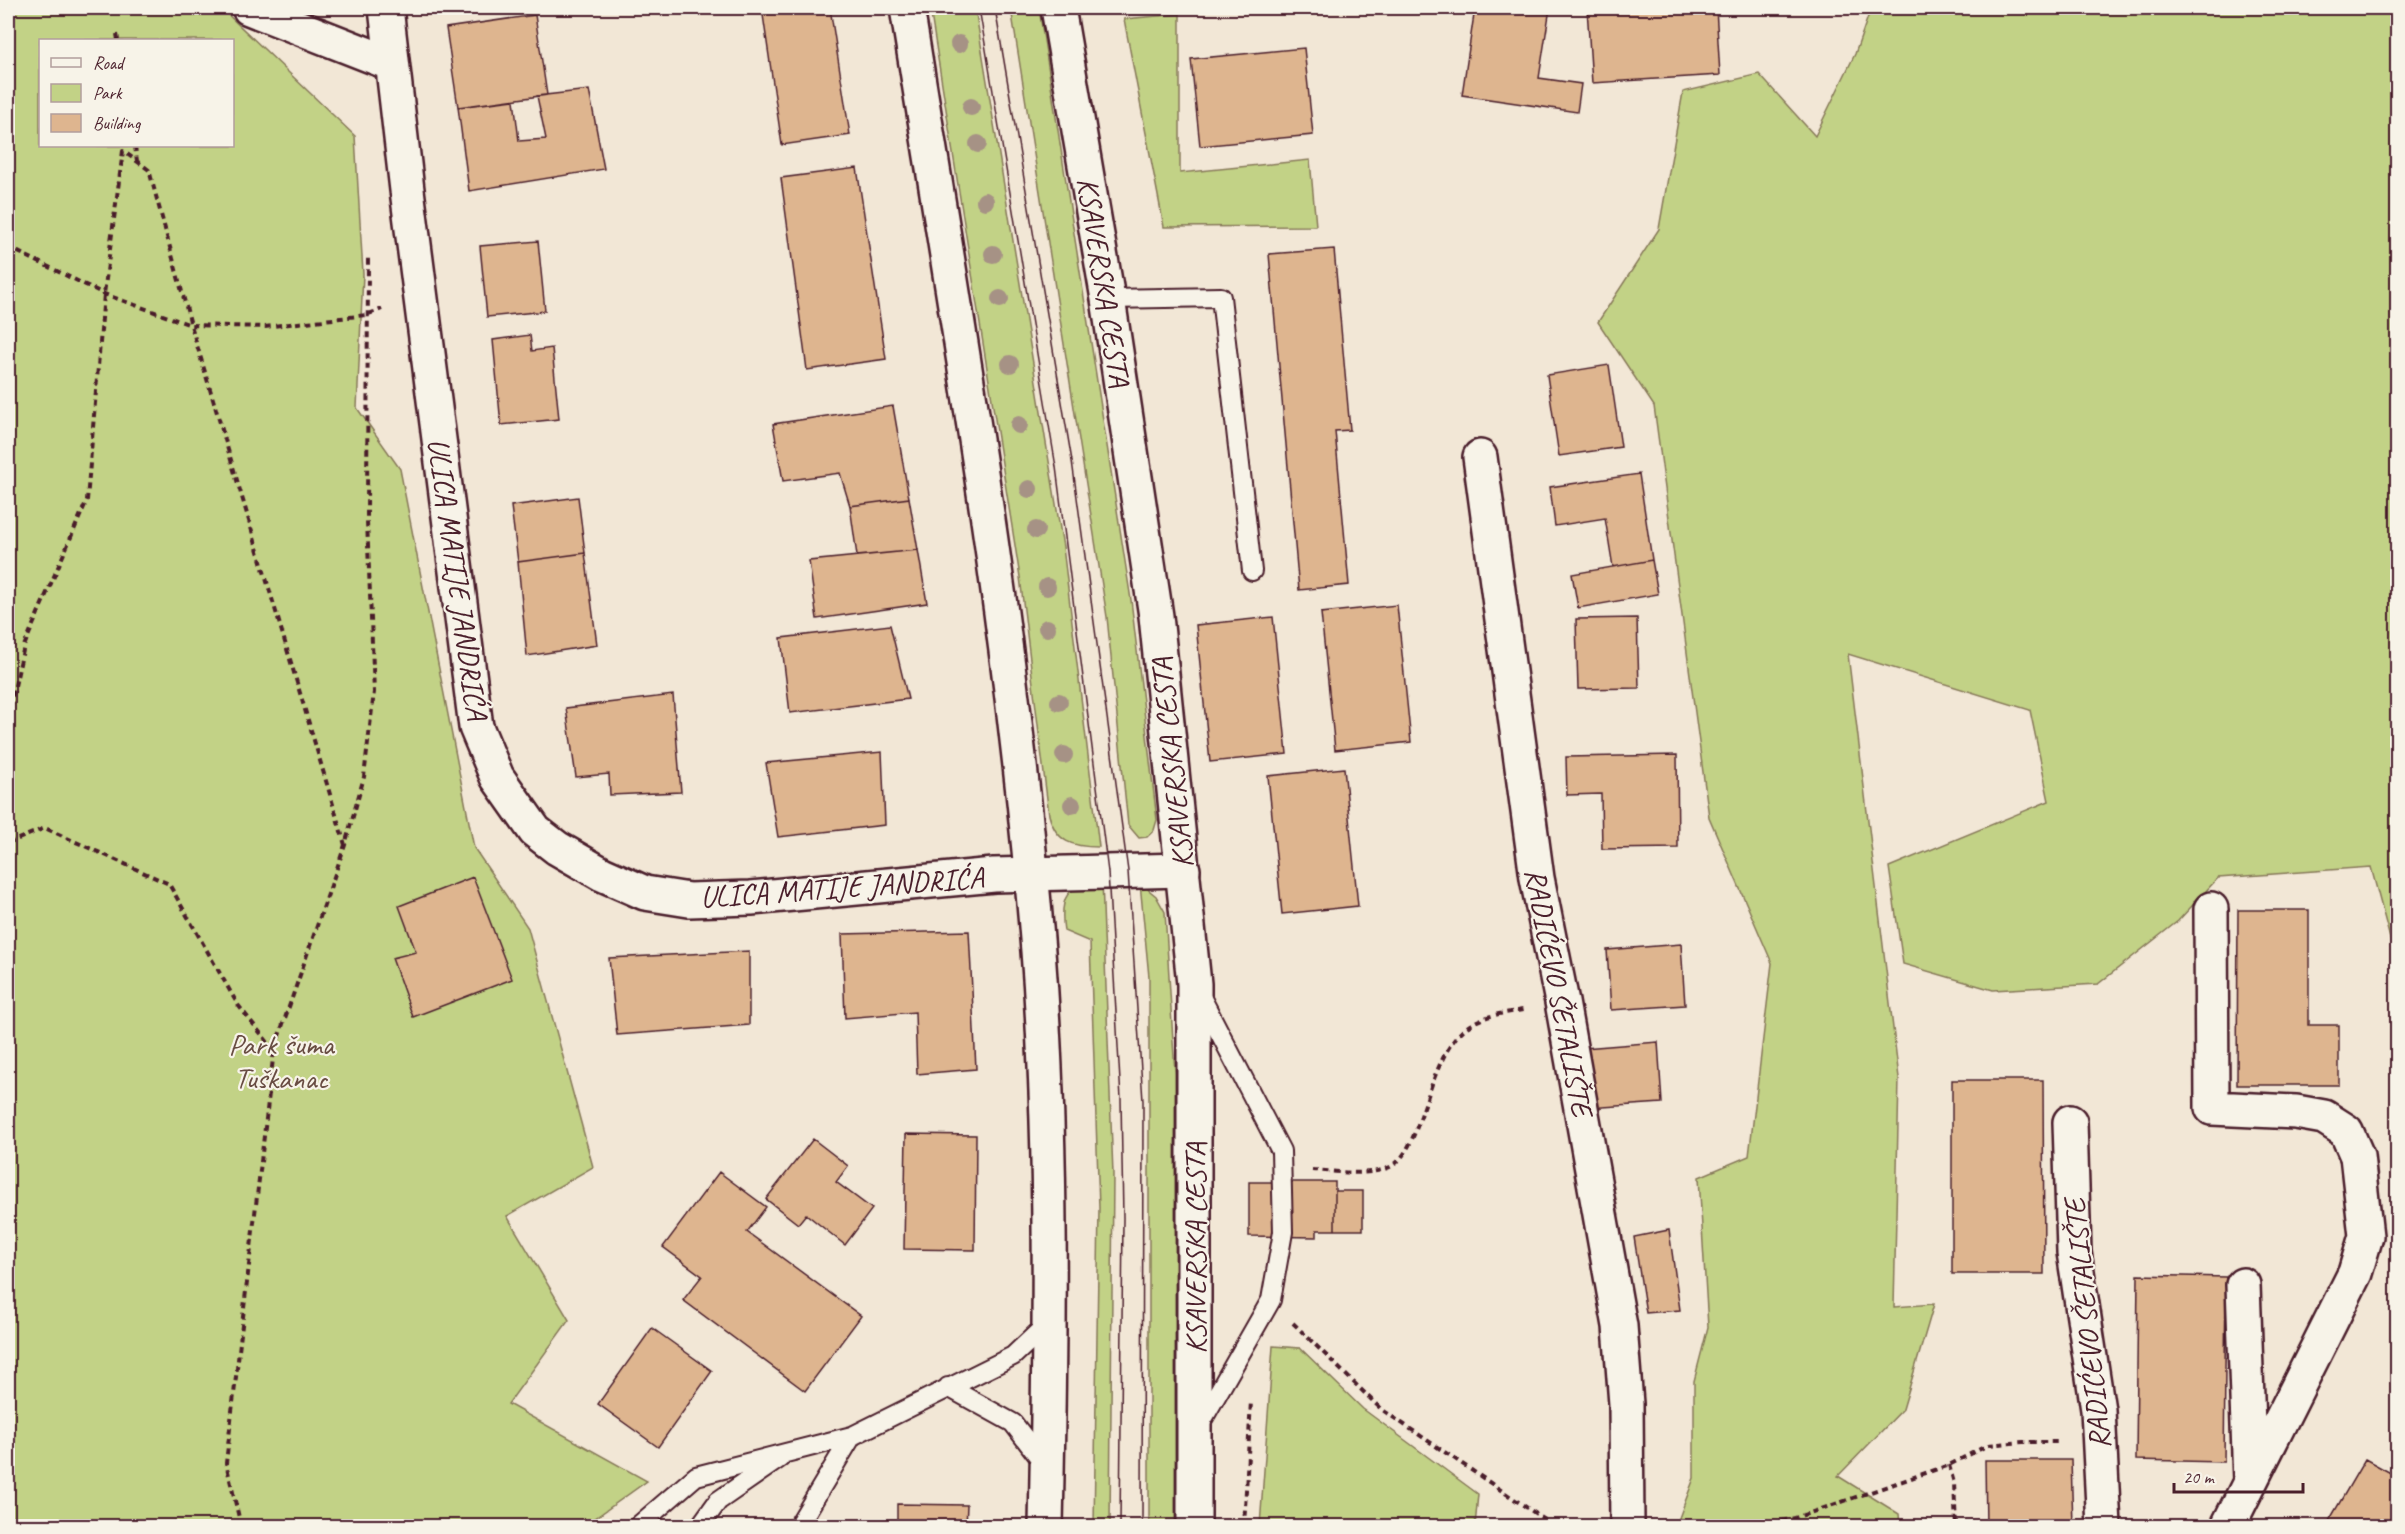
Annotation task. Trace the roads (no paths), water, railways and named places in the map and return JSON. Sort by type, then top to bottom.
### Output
[{"type":"street","points":[[249,8],[392,64]]},
{"type":"street","name":"ULICA MATIJE JANDRIĆA","points":[[386,8],[476,726],[497,777],[535,831],[557,848],[602,874],[645,893],[688,900],[751,898],[994,875],[1183,870]]},
{"type":"street","points":[[907,8],[1005,642],[1031,874],[1047,1121],[1046,1527]]},
{"type":"street","name":"KSAVERSKA CESTA","points":[[1058,8],[1108,299],[1156,616],[1194,984],[1194,1527]]},
{"type":"street","name":"RADIĆEVO ŠETALIŠTE","points":[[1480,457],[1537,878],[1562,1002],[1620,1326],[1626,1404],[1627,1527]]},
{"type":"street","points":[[2211,909],[2212,1108],[2296,1112],[2324,1117],[2346,1131],[2357,1156],[2366,1236],[2355,1272],[2250,1487],[2228,1527]]},
{"type":"street","name":"RADIĆEVO ŠETALIŠTE","points":[[2070,1122],[2074,1252],[2100,1443],[2104,1527]]},
{"type":"street","points":[[2243,1285],[2250,1487]]},
{"type":"lane","points":[[1108,299],[1221,297],[1252,571]]},
{"type":"lane","points":[[1194,984],[1281,1151],[1283,1232],[1271,1300],[1195,1432]]},
{"type":"lane","points":[[638,1527],[696,1476],[852,1436],[1013,1356],[1048,1323]]},
{"type":"lane","points":[[948,1387],[1013,1423],[1047,1467]]},
{"type":"lane","points":[[798,1527],[852,1436]]},
{"type":"lane","points":[[700,1527],[718,1501],[792,1450]]},
{"type":"tram line","points":[[979,8],[1056,467],[1108,872],[1121,1099],[1123,1218],[1120,1526]]},
{"type":"tram line","points":[[995,8],[1072,461],[1128,871],[1143,1101],[1142,1526]]},
{"type":"park label","name":"Park šuma Tuškanac","points":[[281,1061]]}]
